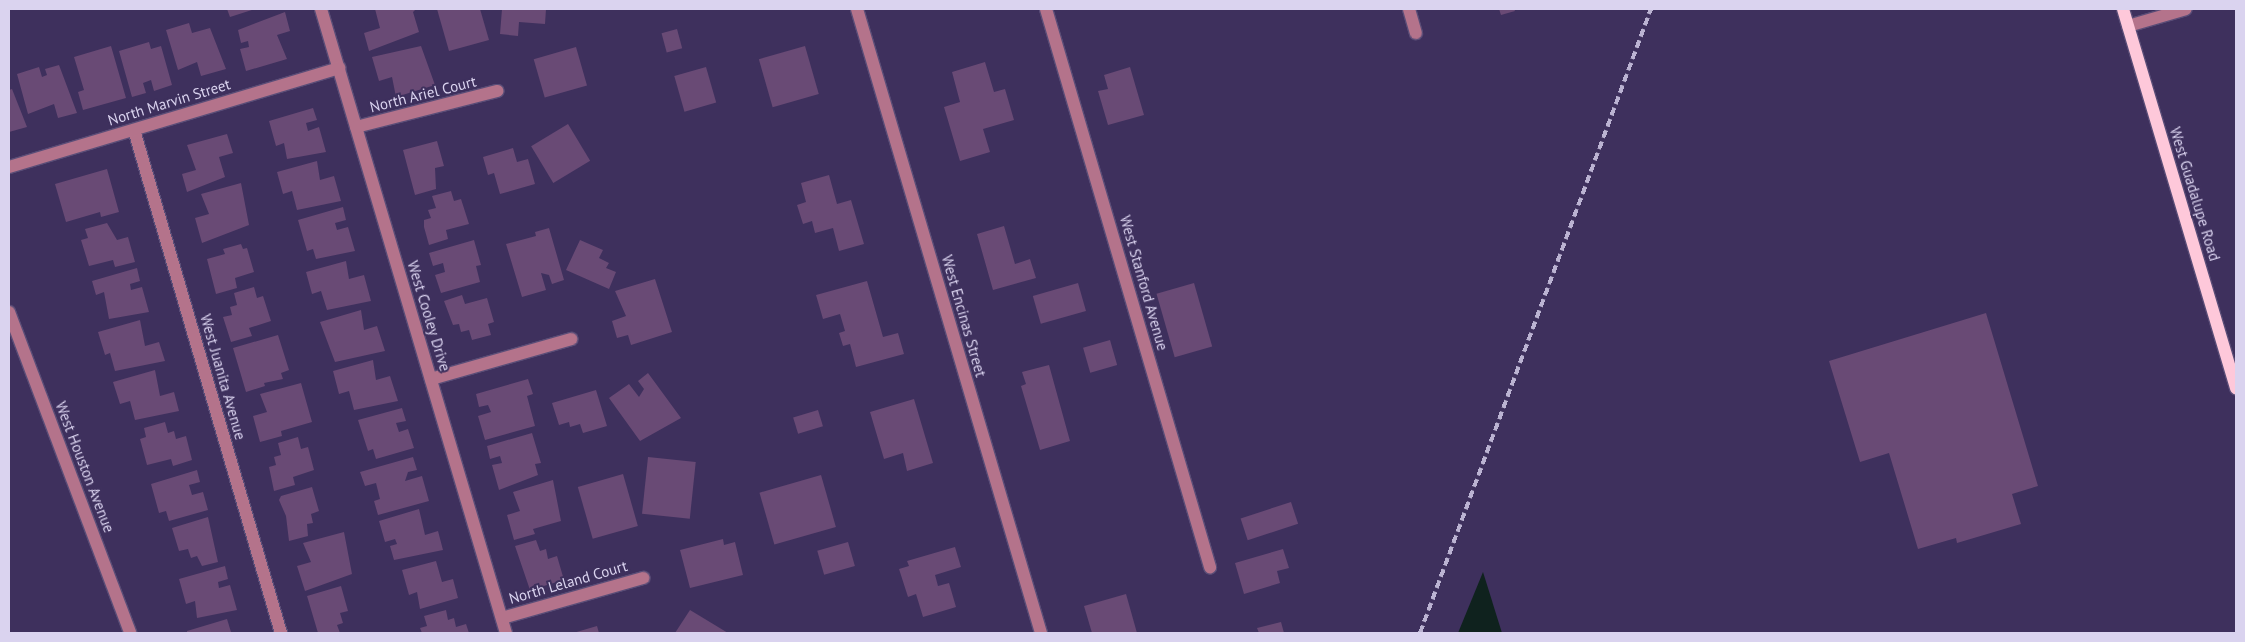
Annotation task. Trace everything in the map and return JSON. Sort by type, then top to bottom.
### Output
[{"type":"main road","name":"West Guadalupe Road","points":[[2123,9],[2236,389]]},
{"type":"street","name":"West Cooley Drive","points":[[321,9],[506,633]]},
{"type":"street","name":"West Encinas Street","points":[[857,9],[1041,633]]},
{"type":"street","name":"West Stanford Avenue","points":[[1046,9],[1210,567]]},
{"type":"street","points":[[1409,9],[1416,33]]},
{"type":"street","points":[[2128,26],[2186,9]]},
{"type":"street","name":"North Marvin Street","points":[[9,167],[339,68]]},
{"type":"street","name":"North Ariel Court","points":[[356,128],[497,91]]},
{"type":"street","name":"West Juanita Avenue","points":[[134,130],[281,633]]},
{"type":"street","name":"West Houston Avenue","points":[[9,312],[130,633]]},
{"type":"street","points":[[431,379],[571,339]]},
{"type":"street","name":"North Leland Court","points":[[502,618],[643,578]]},
{"type":"shaded area","points":[[1483,572],[1502,633],[1458,633]]},
{"type":"building","points":[[227,9],[255,9],[230,17]]},
{"type":"building","points":[[375,9],[416,9],[413,12],[419,32],[369,51],[364,33],[380,28]]},
{"type":"building","points":[[437,9],[480,9],[489,40],[449,51]]},
{"type":"building","points":[[502,9],[546,9],[545,24],[519,22],[518,36],[500,34]]},
{"type":"building","points":[[1499,9],[1514,9],[1515,11],[1501,15]]},
{"type":"building","points":[[285,12],[290,31],[277,35],[287,59],[246,71],[240,49],[249,47],[248,41],[241,43],[238,30]]},
{"type":"building","points":[[189,23],[192,33],[210,28],[226,69],[201,76],[197,62],[178,70],[166,30]]},
{"type":"building","points":[[677,29],[682,48],[667,52],[662,33]]},
{"type":"building","points":[[149,42],[151,49],[161,46],[172,85],[154,91],[151,80],[143,83],[146,93],[132,97],[119,51]]},
{"type":"building","points":[[111,46],[126,98],[83,110],[78,92],[84,90],[74,57]]},
{"type":"building","points":[[421,46],[435,85],[396,97],[392,77],[379,81],[372,57]]},
{"type":"building","points":[[805,46],[819,94],[773,107],[759,59]]},
{"type":"building","points":[[576,47],[587,85],[545,98],[534,59]]},
{"type":"building","points":[[985,62],[994,92],[1005,89],[1014,120],[983,129],[990,152],[960,161],[944,107],[960,102],[952,72]]},
{"type":"building","points":[[59,65],[77,113],[58,118],[54,104],[28,114],[17,74],[39,67],[42,77],[47,75],[45,69]]},
{"type":"building","points":[[706,67],[716,103],[684,112],[674,76]]},
{"type":"building","points":[[1130,67],[1144,115],[1108,125],[1098,91],[1108,89],[1104,75]]},
{"type":"building","points":[[12,89],[27,127],[9,132],[9,90]]},
{"type":"building","points":[[313,108],[317,120],[306,123],[308,131],[319,127],[326,152],[287,159],[284,143],[276,146],[269,121]]},
{"type":"building","points":[[568,124],[590,161],[553,183],[531,146]]},
{"type":"building","points":[[227,134],[233,153],[219,157],[225,177],[187,192],[182,174],[196,170],[187,145]]},
{"type":"building","points":[[437,141],[444,166],[435,168],[436,189],[415,195],[403,150]]},
{"type":"building","points":[[513,148],[517,162],[528,159],[535,184],[500,194],[494,173],[488,175],[483,157]]},
{"type":"building","points":[[317,161],[320,180],[334,176],[341,201],[297,210],[292,191],[283,194],[277,172]]},
{"type":"building","points":[[107,169],[119,212],[101,217],[100,212],[66,222],[55,184]]},
{"type":"building","points":[[829,175],[837,204],[851,200],[864,244],[839,251],[833,228],[815,233],[812,221],[803,224],[797,205],[806,202],[801,183]]},
{"type":"building","points":[[241,183],[249,225],[202,243],[195,218],[209,214],[201,194]]},
{"type":"building","points":[[451,191],[454,201],[461,199],[469,224],[446,230],[448,239],[429,245],[424,220],[431,218],[428,210],[436,208],[432,196]]},
{"type":"building","points":[[343,207],[346,220],[335,223],[337,230],[348,227],[355,251],[316,259],[313,249],[307,251],[298,220]]},
{"type":"building","points":[[107,223],[117,240],[128,237],[135,262],[115,267],[113,260],[89,266],[81,240],[88,238],[85,229]]},
{"type":"building","points":[[1004,226],[1015,264],[1030,259],[1036,278],[993,290],[977,234]]},
{"type":"building","points":[[549,228],[564,280],[552,284],[549,275],[541,273],[546,290],[522,297],[506,244],[536,236],[535,232]]},
{"type":"building","points":[[474,240],[481,265],[476,266],[480,282],[441,293],[435,275],[445,272],[443,263],[433,266],[429,253]]},
{"type":"building","points":[[580,240],[603,250],[599,258],[609,263],[606,268],[616,272],[609,289],[566,270]]},
{"type":"building","points":[[241,244],[243,249],[247,248],[254,272],[235,278],[237,288],[216,294],[207,259],[225,254],[223,249]]},
{"type":"building","points":[[346,261],[349,279],[364,275],[371,301],[327,310],[321,291],[312,294],[306,272]]},
{"type":"building","points":[[137,268],[140,281],[130,284],[131,290],[142,287],[149,312],[109,319],[104,292],[96,295],[92,281]]},
{"type":"building","points":[[655,279],[672,332],[631,345],[628,335],[617,338],[612,321],[626,316],[615,291]]},
{"type":"building","points":[[867,281],[883,337],[898,333],[904,354],[856,367],[850,344],[843,346],[839,333],[845,331],[840,314],[823,319],[816,295]]},
{"type":"building","points":[[1078,283],[1086,311],[1041,324],[1033,296]]},
{"type":"building","points":[[1194,283],[1212,346],[1175,357],[1157,294]]},
{"type":"building","points":[[254,287],[257,298],[263,296],[271,321],[249,328],[252,336],[231,342],[223,317],[232,315],[230,307],[237,305],[234,293]]},
{"type":"building","points":[[462,295],[465,304],[487,298],[494,322],[488,324],[491,335],[472,340],[469,330],[461,332],[459,324],[453,325],[444,301]]},
{"type":"building","points":[[361,310],[364,330],[377,326],[385,351],[335,362],[320,322]]},
{"type":"building","points":[[1986,313],[2038,486],[2012,494],[2021,524],[1957,543],[1956,538],[1918,549],[1889,453],[1860,462],[1829,361]]},
{"type":"building","points":[[140,320],[145,346],[159,342],[165,361],[115,371],[110,353],[105,355],[98,332]]},
{"type":"building","points":[[278,335],[289,370],[281,373],[283,379],[264,383],[265,386],[246,392],[233,348]]},
{"type":"building","points":[[1110,340],[1117,365],[1090,373],[1083,348]]},
{"type":"building","points":[[373,360],[376,380],[390,376],[398,401],[354,410],[349,391],[339,394],[333,371]]},
{"type":"building","points":[[1049,365],[1070,441],[1040,450],[1021,386],[1026,384],[1022,372]]},
{"type":"building","points":[[155,370],[160,396],[174,392],[179,411],[135,420],[130,401],[120,404],[113,382]]},
{"type":"building","points":[[648,373],[681,418],[640,441],[609,398],[629,384],[639,397],[644,389],[638,381]]},
{"type":"building","points":[[528,379],[533,394],[527,396],[535,426],[485,440],[478,416],[491,412],[488,405],[479,407],[476,394]]},
{"type":"building","points":[[301,383],[312,422],[281,431],[282,436],[260,442],[253,416],[267,412],[260,394]]},
{"type":"building","points":[[596,390],[607,426],[583,433],[580,424],[570,427],[569,422],[559,425],[552,403]]},
{"type":"building","points":[[914,399],[933,463],[907,471],[903,453],[884,459],[870,412]]},
{"type":"building","points":[[402,408],[406,421],[396,423],[399,432],[408,429],[414,448],[376,459],[373,449],[368,451],[358,420]]},
{"type":"building","points":[[818,410],[823,426],[798,434],[793,418]]},
{"type":"building","points":[[165,422],[168,433],[174,431],[176,439],[186,436],[192,460],[173,466],[171,459],[147,465],[140,439],[146,437],[144,428]]},
{"type":"building","points":[[532,433],[541,463],[535,464],[538,475],[499,490],[492,465],[502,463],[500,456],[490,459],[487,446]]},
{"type":"building","points":[[298,437],[301,449],[308,447],[314,470],[293,477],[295,485],[274,491],[269,467],[276,465],[274,457],[281,455],[278,443]]},
{"type":"building","points":[[413,457],[417,470],[408,472],[405,481],[422,476],[429,501],[378,515],[374,501],[380,499],[376,483],[365,486],[360,472]]},
{"type":"building","points":[[648,457],[696,462],[690,519],[642,514]]},
{"type":"building","points":[[197,470],[200,482],[189,485],[192,495],[203,492],[208,510],[169,521],[166,511],[159,513],[151,484]]},
{"type":"building","points":[[623,474],[638,526],[593,539],[578,487]]},
{"type":"building","points":[[821,475],[836,527],[774,545],[759,493]]},
{"type":"building","points":[[553,480],[561,521],[533,529],[535,534],[514,540],[507,515],[520,511],[513,492]]},
{"type":"building","points":[[312,487],[319,511],[311,514],[313,523],[307,524],[308,536],[289,541],[286,516],[279,500],[281,496]]},
{"type":"building","points":[[1291,502],[1298,524],[1248,540],[1241,518]]},
{"type":"building","points":[[419,509],[425,535],[438,531],[443,550],[394,560],[390,546],[397,544],[395,539],[385,542],[379,521]]},
{"type":"building","points":[[208,517],[218,562],[202,566],[197,556],[191,558],[188,549],[179,551],[172,528]]},
{"type":"building","points":[[344,532],[352,574],[305,591],[297,566],[311,562],[303,543]]},
{"type":"building","points":[[723,539],[724,545],[735,542],[743,575],[690,588],[680,550]]},
{"type":"building","points":[[536,540],[540,551],[546,549],[548,559],[557,556],[564,580],[530,590],[515,546]]},
{"type":"building","points":[[848,542],[855,566],[824,575],[817,551]]},
{"type":"building","points":[[955,547],[961,567],[935,575],[938,586],[949,583],[956,607],[923,617],[916,594],[908,597],[899,569],[909,566],[907,561]]},
{"type":"building","points":[[1283,549],[1289,568],[1277,571],[1280,583],[1244,594],[1235,563]]},
{"type":"building","points":[[436,561],[442,582],[453,579],[458,598],[420,609],[417,592],[409,595],[402,570]]},
{"type":"building","points":[[225,566],[228,579],[218,582],[219,588],[230,585],[237,610],[197,618],[195,601],[186,604],[179,579]]},
{"type":"building","points":[[341,586],[348,611],[340,613],[343,623],[337,625],[340,633],[318,633],[307,596]]},
{"type":"building","points":[[1126,594],[1137,633],[1092,633],[1084,606]]},
{"type":"building","points":[[446,610],[448,620],[454,618],[456,627],[466,624],[469,633],[422,633],[420,628],[427,626],[424,616]]},
{"type":"building","points":[[690,610],[728,633],[675,633]]},
{"type":"building","points":[[227,619],[231,632],[187,633],[187,631]]},
{"type":"building","points":[[1281,622],[1284,633],[1259,633],[1257,628]]},
{"type":"building","points":[[597,626],[599,633],[573,633]]},
{"type":"railway","points":[[1420,633],[1651,9]]}]
